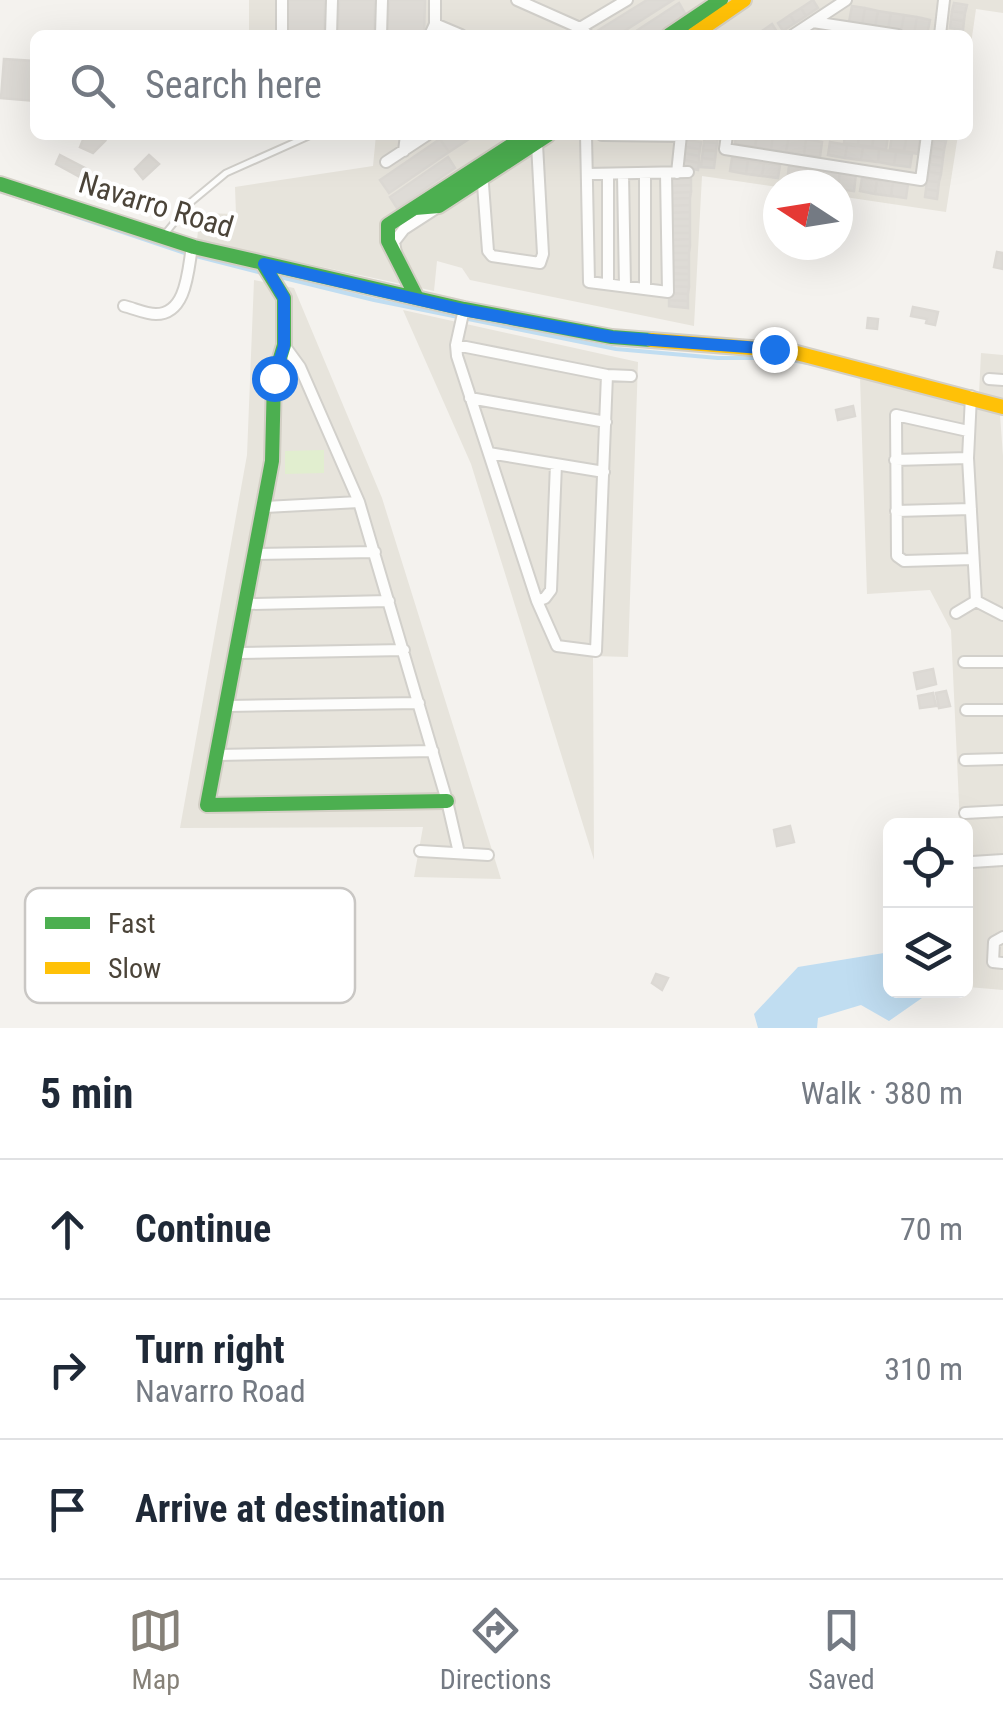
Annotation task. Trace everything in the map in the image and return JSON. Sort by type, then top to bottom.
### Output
[{"type":"street","points":[[282,0],[282,30]]},
{"type":"street","points":[[331,30],[332,0]]},
{"type":"street","points":[[381,30],[382,0]]},
{"type":"street","points":[[432,30],[436,0]]},
{"type":"street","points":[[517,0],[582,30]]},
{"type":"street","points":[[585,30],[628,0]]},
{"type":"street","points":[[677,30],[721,0]]},
{"type":"street","points":[[701,30],[744,0]]},
{"type":"street","points":[[801,30],[846,0]]},
{"type":"street","points":[[941,30],[944,0]]},
{"type":"street","points":[[695,30],[698,16]]},
{"type":"street","points":[[813,22],[865,30]]},
{"type":"street","points":[[404,150],[405,140]]},
{"type":"street","points":[[386,162],[420,140]]},
{"type":"street","points":[[416,296],[388,241],[388,225],[411,208],[534,140]]},
{"type":"street","points":[[482,172],[488,250],[492,256],[540,263],[537,140]]},
{"type":"street","points":[[586,140],[588,282],[668,292],[681,140]]},
{"type":"street","points":[[726,140],[725,149],[920,180],[925,140]]},
{"type":"street","points":[[397,259],[394,242],[404,230],[482,172]]},
{"type":"street","points":[[645,173],[645,289]]},
{"type":"street","points":[[587,174],[677,173]]},
{"type":"street","points":[[608,174],[608,284]]},
{"type":"street","points":[[623,174],[626,286]]},
{"type":"street","name":"Navarro Road","points":[[0,184],[162,237],[191,253],[268,271],[416,296],[463,314],[612,337],[790,352],[1003,407]]},
{"type":"street","points":[[411,208],[439,206]]},
{"type":"street","points":[[124,306],[156,314],[171,310],[180,300],[191,253]]},
{"type":"street","points":[[268,271],[284,298],[284,346],[274,378],[272,462],[249,604],[208,805],[448,802]]},
{"type":"street","points":[[463,314],[456,345],[536,601],[554,644],[596,651],[607,375]]},
{"type":"street","points":[[456,345],[607,375],[632,376]]},
{"type":"street","points":[[284,346],[300,366],[359,502],[448,802],[459,853]]},
{"type":"street","points":[[989,379],[1003,380]]},
{"type":"street","points":[[971,396],[968,458],[976,601]]},
{"type":"street","points":[[470,398],[606,422]]},
{"type":"street","points":[[968,431],[897,414],[897,556],[900,561],[973,559]]},
{"type":"street","points":[[489,452],[604,472]]},
{"type":"street","points":[[896,460],[968,458]]},
{"type":"street","points":[[536,601],[551,590],[556,464]]},
{"type":"street","points":[[265,507],[359,502]]},
{"type":"street","points":[[896,512],[970,509]]},
{"type":"street","points":[[256,554],[375,552]]},
{"type":"street","points":[[249,604],[389,600]]},
{"type":"street","points":[[956,613],[976,601]]},
{"type":"street","points":[[976,601],[1003,615]]},
{"type":"street","points":[[238,654],[404,650]]},
{"type":"street","points":[[964,662],[1003,662]]},
{"type":"street","points":[[228,706],[419,703]]},
{"type":"street","points":[[966,710],[1003,710]]},
{"type":"street","points":[[218,755],[433,751]]},
{"type":"street","points":[[965,760],[1003,760]]},
{"type":"street","points":[[965,812],[1003,811]]},
{"type":"street","points":[[420,851],[488,855]]},
{"type":"street","points":[[973,862],[1003,860]]},
{"type":"street","points":[[1003,936],[994,942],[993,962],[1003,963]]},
{"type":"lane","points":[[162,237],[191,202],[226,172],[299,140]]},
{"type":"shaded area","points":[[249,0],[1003,0],[1003,13],[976,9],[973,30],[249,30]]},
{"type":"shaded area","points":[[376,140],[957,140],[946,212],[853,198],[853,170],[763,170],[763,185],[702,176],[694,326],[470,280],[462,268],[437,261],[434,291],[197,240],[200,213],[236,214],[235,187],[373,166]]},
{"type":"shaded area","points":[[254,280],[294,288],[382,498],[501,879],[414,877],[423,827],[180,828],[247,455]]},
{"type":"shaded area","points":[[403,310],[638,362],[628,657],[593,656],[594,860],[471,464]]},
{"type":"shaded area","points":[[981,353],[1003,355],[1003,400],[979,394]]},
{"type":"shaded area","points":[[860,377],[1000,415],[1003,990],[973,987],[973,818],[960,818],[951,630],[930,590],[867,594]]},
{"type":"green space","points":[[324,450],[324,473],[285,474],[285,451]]},
{"type":"water","points":[[883,953],[883,998],[922,998],[889,1021],[861,1005],[818,1018],[817,1028],[758,1028],[754,1014],[798,967]]},
{"type":"building","points":[[288,0],[325,0],[324,30],[287,30]]},
{"type":"building","points":[[339,0],[375,0],[374,30],[338,30]]},
{"type":"building","points":[[389,0],[425,0],[424,30],[387,30]]},
{"type":"building","points":[[647,0],[673,0],[626,30],[599,30]]},
{"type":"building","points":[[813,0],[818,8],[806,16],[801,8]]},
{"type":"building","points":[[679,3],[686,15],[663,30],[638,30]]},
{"type":"building","points":[[954,3],[967,5],[965,13],[952,11]]},
{"type":"building","points":[[852,6],[865,8],[862,25],[849,22]]},
{"type":"building","points":[[801,8],[806,16],[795,23],[790,15]]},
{"type":"building","points":[[865,8],[878,11],[875,27],[862,25]]},
{"type":"building","points":[[878,11],[891,13],[888,29],[875,27]]},
{"type":"building","points":[[952,11],[965,13],[964,21],[951,19]]},
{"type":"building","points":[[891,13],[904,15],[901,30],[888,29]]},
{"type":"building","points":[[790,15],[795,23],[782,30],[778,23]]},
{"type":"building","points":[[904,15],[917,17],[915,30],[901,30]]},
{"type":"building","points":[[917,17],[930,20],[928,30],[915,30]]},
{"type":"building","points":[[951,19],[964,21],[963,30],[950,28]]},
{"type":"building","points":[[4,59],[30,61],[30,101],[1,98]]},
{"type":"building","points":[[83,140],[105,141],[93,153],[80,147]]},
{"type":"building","points":[[439,140],[449,152],[389,193],[380,180]]},
{"type":"building","points":[[441,140],[467,140],[449,152]]},
{"type":"building","points":[[686,140],[701,142],[700,149],[685,147]]},
{"type":"building","points":[[735,140],[756,140],[755,147],[735,144]]},
{"type":"building","points":[[756,140],[772,140],[771,150],[755,147]]},
{"type":"building","points":[[772,140],[788,140],[786,152],[771,150]]},
{"type":"building","points":[[788,140],[806,140],[804,155],[786,152]]},
{"type":"building","points":[[806,140],[822,142],[820,157],[804,155]]},
{"type":"building","points":[[858,140],[873,140],[872,147],[858,145]]},
{"type":"building","points":[[873,140],[887,140],[886,150],[872,147]]},
{"type":"building","points":[[891,140],[906,140],[904,151],[890,149]]},
{"type":"building","points":[[906,140],[920,140],[918,154],[904,151]]},
{"type":"building","points":[[934,140],[946,141],[944,150],[932,148]]},
{"type":"building","points":[[704,142],[717,143],[716,151],[703,150]]},
{"type":"building","points":[[830,142],[847,145],[845,158],[828,155]]},
{"type":"building","points":[[847,145],[863,147],[861,160],[845,158]]},
{"type":"building","points":[[685,147],[700,149],[699,156],[684,153]]},
{"type":"building","points":[[863,147],[879,149],[878,162],[861,160]]},
{"type":"building","points":[[932,148],[944,150],[943,158],[931,156]]},
{"type":"building","points":[[879,149],[896,152],[894,165],[878,162]]},
{"type":"building","points":[[703,150],[716,151],[715,160],[702,158]]},
{"type":"building","points":[[896,152],[912,154],[910,167],[894,165]]},
{"type":"building","points":[[684,153],[699,156],[699,163],[684,160]]},
{"type":"building","points":[[60,155],[85,168],[80,177],[56,164]]},
{"type":"building","points":[[149,155],[159,164],[143,179],[135,169]]},
{"type":"building","points":[[931,156],[943,158],[942,166],[930,164]]},
{"type":"building","points":[[448,157],[455,168],[397,208],[390,197]]},
{"type":"building","points":[[702,158],[715,160],[714,168],[701,167]]},
{"type":"building","points":[[732,158],[748,160],[746,174],[730,171]]},
{"type":"building","points":[[684,160],[699,163],[698,170],[683,167]]},
{"type":"building","points":[[748,160],[764,163],[762,176],[746,174]]},
{"type":"building","points":[[764,163],[780,165],[779,170],[763,170],[762,176]]},
{"type":"building","points":[[930,164],[942,166],[941,174],[929,172]]},
{"type":"building","points":[[929,172],[941,174],[939,182],[927,181]]},
{"type":"building","points":[[691,178],[691,185],[669,186],[669,179]]},
{"type":"building","points":[[862,178],[877,180],[875,194],[860,191]]},
{"type":"building","points":[[877,180],[893,182],[891,196],[875,194]]},
{"type":"building","points":[[927,181],[939,182],[938,191],[926,189]]},
{"type":"building","points":[[893,182],[908,184],[906,198],[891,196]]},
{"type":"building","points":[[691,185],[691,192],[669,193],[669,186]]},
{"type":"building","points":[[926,189],[938,191],[937,199],[925,197]]},
{"type":"building","points":[[691,192],[690,198],[669,199],[669,193]]},
{"type":"building","points":[[690,198],[690,205],[669,206],[669,199]]},
{"type":"building","points":[[690,205],[690,212],[669,213],[669,206]]},
{"type":"building","points":[[690,212],[690,219],[669,219],[669,213]]},
{"type":"building","points":[[669,219],[690,219],[690,226],[669,226]]},
{"type":"building","points":[[669,226],[690,226],[690,233],[669,233]]},
{"type":"building","points":[[669,233],[690,233],[690,239],[669,240]]},
{"type":"building","points":[[690,239],[690,246],[669,246],[669,240]]},
{"type":"building","points":[[669,246],[690,246],[689,253],[669,253]]},
{"type":"building","points":[[997,252],[1003,253],[1003,269],[994,267]]},
{"type":"building","points":[[669,253],[689,253],[689,260],[669,260]]},
{"type":"building","points":[[669,260],[689,260],[689,267],[669,267]]},
{"type":"building","points":[[669,267],[689,268],[689,274],[669,273]]},
{"type":"building","points":[[669,274],[689,274],[689,280],[669,280]]},
{"type":"building","points":[[669,280],[689,280],[689,287],[669,286]]},
{"type":"building","points":[[669,286],[689,287],[688,294],[669,293]]},
{"type":"building","points":[[669,293],[688,294],[688,301],[669,300]]},
{"type":"building","points":[[669,300],[688,301],[688,308],[669,306]]},
{"type":"building","points":[[913,307],[938,312],[935,325],[911,316]]},
{"type":"building","points":[[868,318],[878,319],[877,329],[867,328]]},
{"type":"building","points":[[853,406],[855,416],[838,420],[836,410]]},
{"type":"building","points":[[933,669],[936,684],[917,689],[914,673]]},
{"type":"building","points":[[946,691],[950,706],[939,708],[936,693]]},
{"type":"building","points":[[933,693],[936,706],[920,708],[918,696]]},
{"type":"building","points":[[790,826],[794,842],[777,846],[774,830]]},
{"type":"building","points":[[656,974],[668,978],[662,990],[652,983]]},
{"type":"waterway","points":[[0,191],[188,254],[262,273]]},
{"type":"waterway","points":[[276,276],[616,349],[808,363]]},
{"type":"traffic: fast","points":[[676,30],[721,0]]},
{"type":"traffic: fast","points":[[416,296],[388,241],[388,225],[519,140]]},
{"type":"traffic: fast","points":[[415,208],[439,206],[540,140]]},
{"type":"traffic: fast","points":[[0,184],[194,247],[464,309],[612,337],[651,340]]},
{"type":"traffic: fast","points":[[263,264],[284,298],[284,345],[274,378],[272,461],[207,805],[447,801]]},
{"type":"traffic: slow","points":[[700,30],[744,0]]},
{"type":"traffic: slow","points":[[651,340],[789,351],[1003,407]]},
{"type":"route","points":[[274,378],[284,346],[284,298],[264,264],[545,326],[612,337],[774,349]]}]
